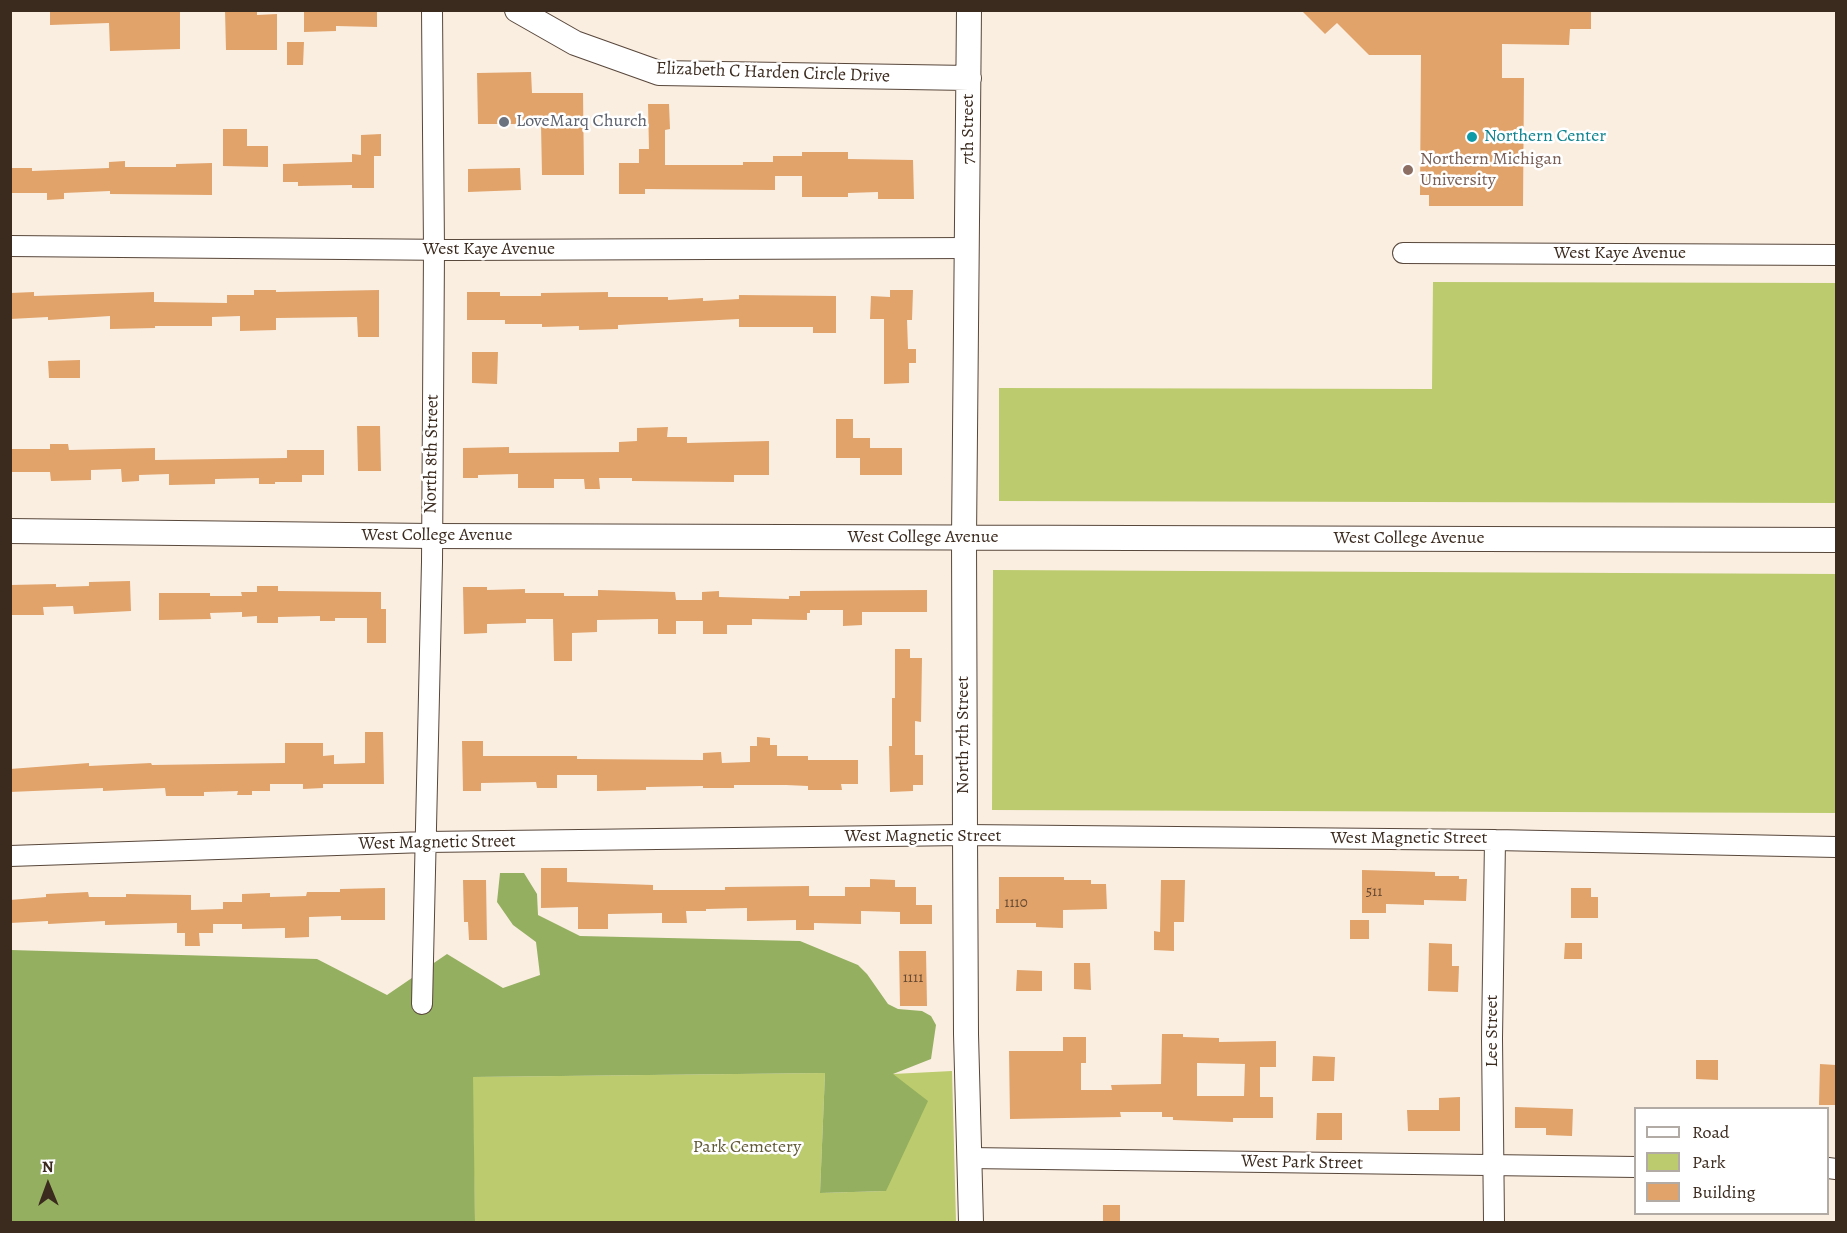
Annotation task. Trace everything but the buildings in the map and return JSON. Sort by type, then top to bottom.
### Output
[{"type":"street","name":"North 8th Street","points":[[422,1005],[434,250],[432,10]]},
{"type":"street","name":"Elizabeth C Harden Circle Drive","points":[[517,10],[575,43],[659,73],[969,78]]},
{"type":"street","name":"7th Street","points":[[968,248],[969,10]]},
{"type":"street","name":"West Kaye Avenue","points":[[10,246],[434,250],[968,248]]},
{"type":"street","name":"North 7th Street","points":[[968,248],[964,538],[965,836],[971,1222]]},
{"type":"street","name":"West Kaye Avenue","points":[[1403,253],[1836,255]]},
{"type":"street","name":"West College Avenue","points":[[10,531],[431,536],[1836,540]]},
{"type":"street","name":"West Magnetic Street","points":[[10,856],[426,842],[965,836],[1495,840],[1836,847]]},
{"type":"street","name":"Lee Street","points":[[1494,1222],[1492,1038],[1495,840]]},
{"type":"street","name":"West Park Street","points":[[969,1158],[1634,1167]]},
{"type":"green space","points":[[1433,282],[1836,283],[1836,503],[999,501],[999,388],[1432,389]]},
{"type":"green space","points":[[993,570],[1836,574],[1836,813],[992,810]]},
{"type":"green space","points":[[500,873],[524,873],[537,894],[538,915],[580,936],[800,941],[858,965],[888,1004],[898,1009],[922,1011],[931,1016],[936,1025],[931,1059],[893,1074],[928,1101],[886,1191],[820,1193],[825,1073],[473,1077],[475,1222],[11,1222],[11,950],[317,959],[387,995],[447,954],[503,988],[540,975],[536,942],[513,925],[497,902]]},
{"type":"green space","name":"Park Cemetery","points":[[952,1071],[956,1222],[475,1222],[472,1077],[825,1073],[820,1193],[886,1191],[893,1074]]},
{"type":"place","name":"LoveMarq Church","points":[[504,122]]},
{"type":"place","name":"Northern Center","points":[[1472,137]]},
{"type":"place","name":"Northern Michigan University","points":[[1408,170]]}]
